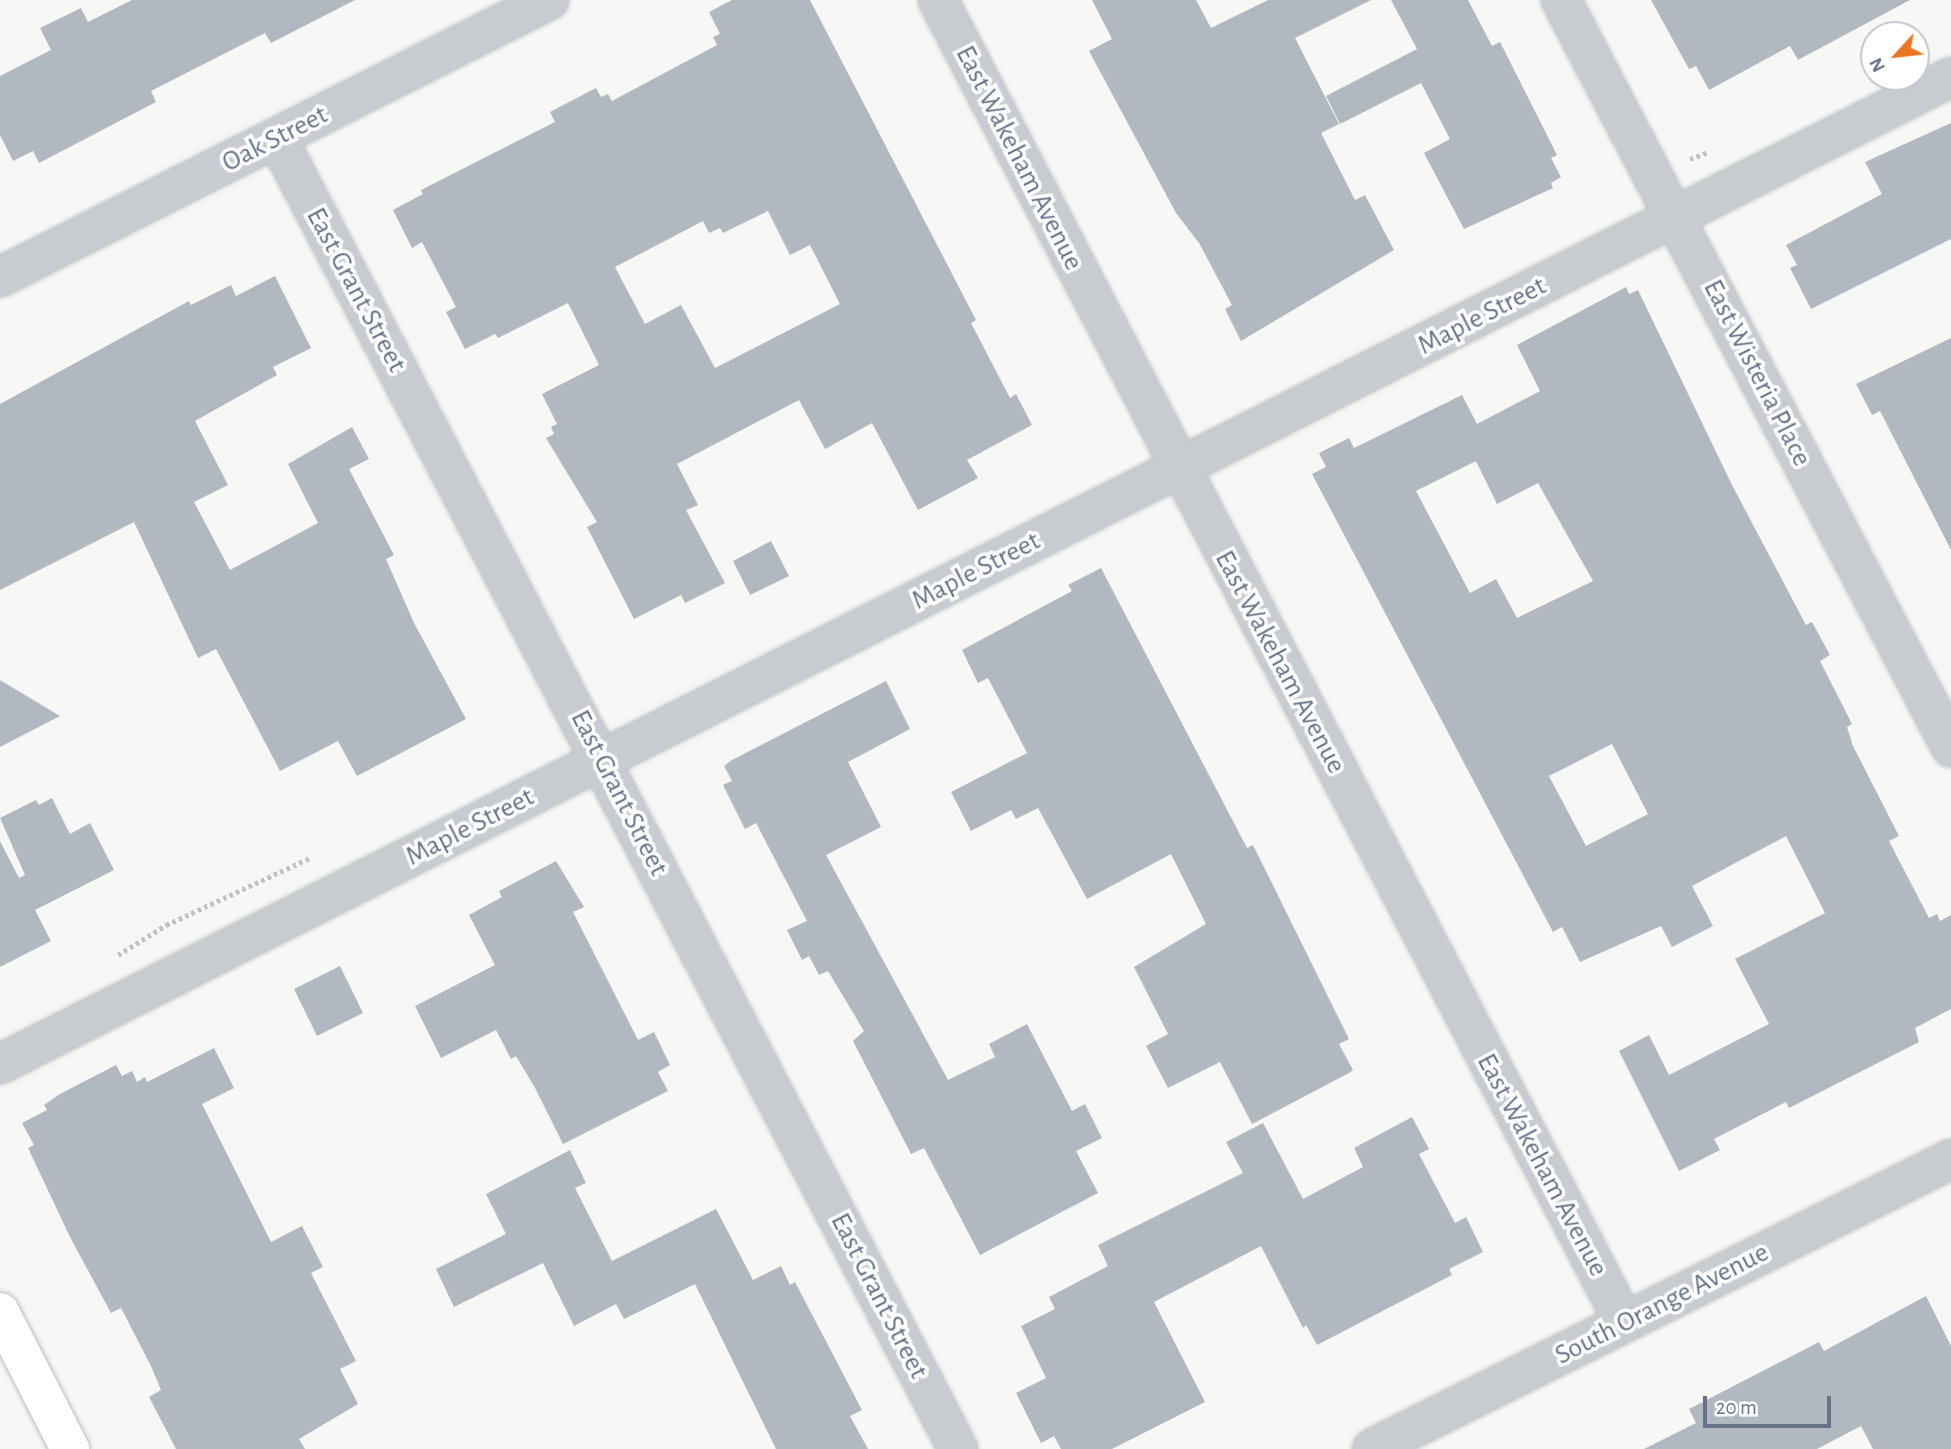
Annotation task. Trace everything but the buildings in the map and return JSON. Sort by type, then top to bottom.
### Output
[{"type":"street","name":"Oak Street","points":[[0,277],[550,0]]},
{"type":"street","name":"East Wakeham Avenue","points":[[938,0],[1179,469],[1624,1322]]},
{"type":"street","name":"East Wisteria Place","points":[[1562,0],[1951,747]]},
{"type":"street","name":"Maple Street","points":[[0,1064],[1951,78]]},
{"type":"street","name":"East Grant Street","points":[[277,138],[958,1449]]},
{"type":"street","name":"South Orange Avenue","points":[[1372,1449],[1951,1159]]},
{"type":"street","points":[[0,1312],[70,1449]]}]
